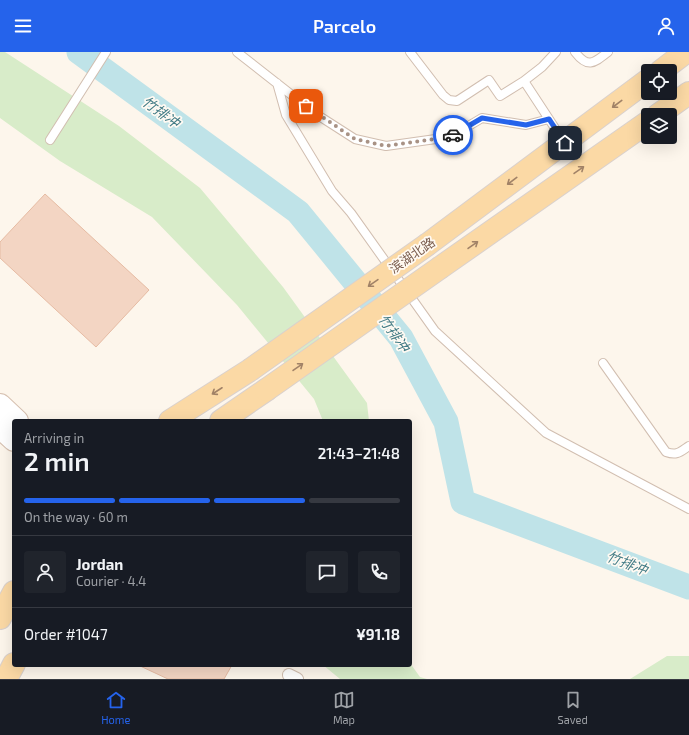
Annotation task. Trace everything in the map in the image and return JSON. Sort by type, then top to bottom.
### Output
[{"type":"main road","points":[[670,64],[686,52]]},
{"type":"main road","name":"滨湖北路","points":[[173,419],[250,370],[428,244],[641,85]]},
{"type":"main road","points":[[668,108],[689,93]]},
{"type":"main road","name":"滨湖北路","points":[[224,419],[641,127]]},
{"type":"main road","points":[[0,405],[15,419]]},
{"type":"main road","points":[[0,427],[12,438]]},
{"type":"main road","points":[[0,618],[12,596]]},
{"type":"main road","points":[[6,679],[12,667]]},
{"type":"lane","points":[[50,140],[106,52]]},
{"type":"lane","points":[[237,52],[316,114],[355,139],[386,146],[450,137],[482,118],[526,125],[549,119]]},
{"type":"lane","points":[[410,52],[443,95],[449,100],[457,101],[489,80],[500,96],[542,68],[556,52]]},
{"type":"lane","points":[[575,52],[581,60],[587,63],[595,62],[608,52]]},
{"type":"lane","points":[[524,81],[565,143]]},
{"type":"lane","points":[[277,83],[286,115],[332,191],[351,213],[435,332],[546,433],[689,509]]},
{"type":"lane","points":[[603,363],[666,452],[672,455],[679,453],[689,446]]},
{"type":"green space","points":[[0,52],[5,52],[119,126],[200,188],[283,287],[367,403],[369,419],[322,419],[314,399],[237,305],[152,217],[60,161],[0,118]]},
{"type":"green space","points":[[667,656],[689,656],[689,679],[630,679]]},
{"type":"green space","points":[[412,666],[420,677],[427,679],[340,679],[325,667]]},
{"type":"building","points":[[45,194],[149,290],[96,347],[0,258],[0,242]]},
{"type":"building","points":[[142,667],[231,667],[224,679],[168,679]]},
{"type":"waterway","name":"竹排冲","points":[[79,52],[298,212],[401,338],[446,422],[463,502],[689,587]]},
{"type":"way so far","points":[[306,106],[355,139],[386,146],[450,137],[453,135]]},
{"type":"route","points":[[453,135],[482,118],[526,125],[549,119],[565,143]]}]
